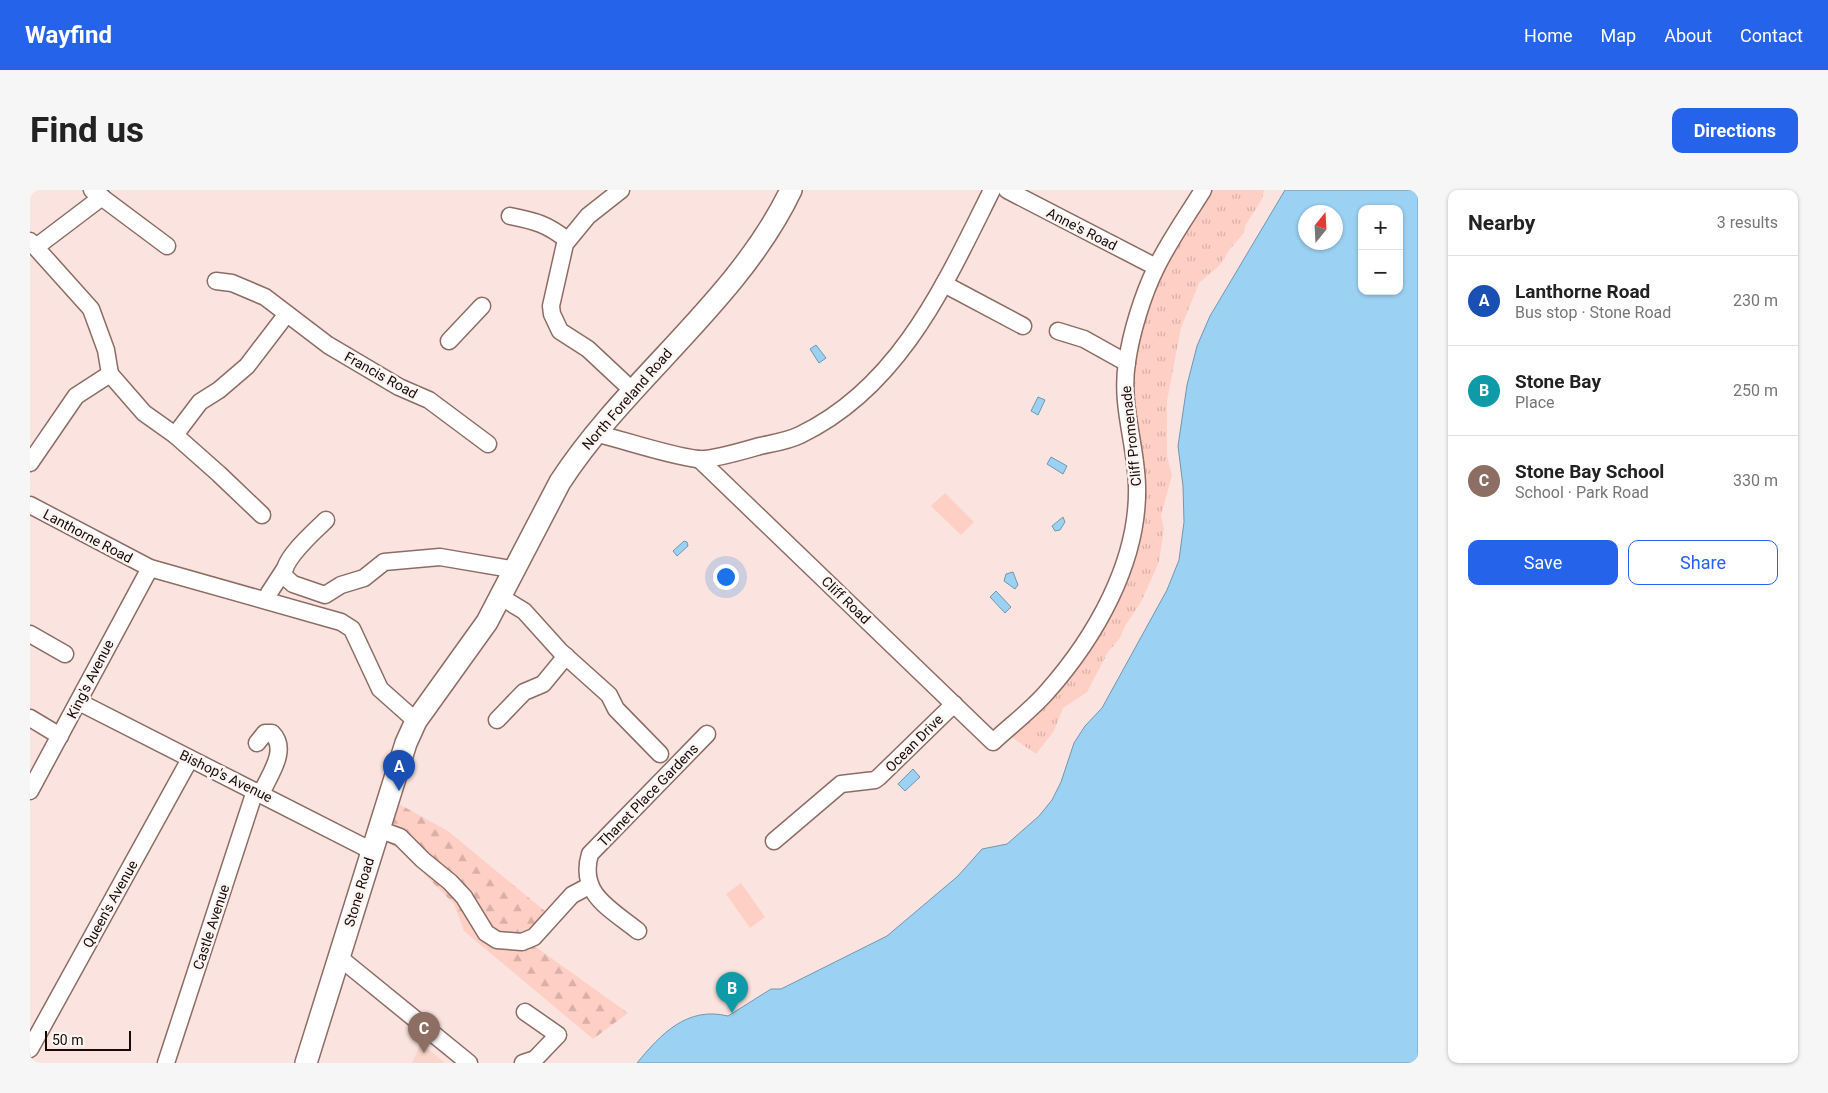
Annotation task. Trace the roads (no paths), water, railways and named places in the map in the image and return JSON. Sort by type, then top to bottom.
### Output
[{"type":"main road","name":"North Foreland Road","points":[[416,721],[470,649],[502,597],[560,482],[594,433],[634,392],[747,261],[791,190]]},
{"type":"main road","name":"Stone Road","points":[[306,1063],[340,958],[378,829],[406,743],[416,721]]},
{"type":"street","points":[[621,190],[588,216],[567,240],[562,253],[551,306],[560,332],[588,349],[634,392]]},
{"type":"street","points":[[594,433],[699,459],[744,451],[799,435],[832,415],[867,389],[896,359],[920,326],[944,284],[992,190]]},
{"type":"street","name":"Anne's Road","points":[[1007,190],[1156,267]]},
{"type":"street","name":"Cliff Promenade","points":[[993,742],[1045,694],[1069,664],[1095,626],[1120,575],[1132,538],[1138,492],[1124,389],[1127,363],[1134,333],[1156,267],[1203,190]]},
{"type":"street","points":[[162,246],[97,194],[33,244],[91,309],[106,350],[110,374],[144,413],[175,435],[262,515]]},
{"type":"street","points":[[510,216],[539,222],[551,227],[567,240]]},
{"type":"street","name":"Francis Road","points":[[228,280],[265,298],[342,354],[399,387],[429,400],[478,441]]},
{"type":"street","points":[[944,284],[1023,326]]},
{"type":"street","points":[[449,341],[482,306]]},
{"type":"street","points":[[175,435],[200,402],[219,390],[247,366],[286,315]]},
{"type":"street","points":[[1058,331],[1084,340],[1127,363]]},
{"type":"street","points":[[30,462],[76,396],[110,374]]},
{"type":"street","name":"Cliff Road","points":[[699,459],[993,742]]},
{"type":"street","name":"Lanthorne Road","points":[[30,505],[150,568],[341,622],[352,629],[380,689],[416,721]]},
{"type":"street","points":[[268,601],[269,593],[294,554],[326,520]]},
{"type":"street","points":[[284,570],[284,576],[293,584],[325,595],[341,585],[364,578],[384,562],[440,557],[516,570]]},
{"type":"street","name":"King's Avenue","points":[[30,791],[150,568]]},
{"type":"street","points":[[502,597],[524,610],[566,656],[609,695],[616,709],[660,754]]},
{"type":"street","points":[[30,634],[65,654]]},
{"type":"street","points":[[496,720],[524,692],[544,684],[566,656]]},
{"type":"street","name":"Bishop's Avenue","points":[[79,702],[372,851]]},
{"type":"street","name":"Ocean Drive","points":[[774,841],[841,784],[875,780],[879,777],[954,704]]},
{"type":"street","points":[[30,718],[60,736]]},
{"type":"street","name":"Castle Avenue","points":[[166,1063],[258,792],[280,753],[278,739],[272,733],[265,733],[257,743]]},
{"type":"street","name":"Thanet Place Gardens","points":[[589,886],[586,874],[590,854],[707,734]]},
{"type":"street","name":"Queen's Avenue","points":[[30,1049],[190,759]]},
{"type":"street","points":[[378,829],[400,837],[423,860],[450,882],[464,897],[486,933],[496,940],[522,942],[534,937],[572,895],[589,886],[596,897],[638,931]]},
{"type":"street","points":[[340,958],[467,1062]]},
{"type":"street","points":[[523,1063],[535,1059],[558,1035],[525,1012]]},
{"type":"water","points":[[1285,190],[1418,190],[1418,1063],[637,1063],[656,1042],[676,1025],[700,1015],[728,1016],[771,989],[781,989],[887,936],[958,876],[982,849],[1007,844],[1039,816],[1052,800],[1061,782],[1074,743],[1085,726],[1102,708],[1167,590],[1179,560],[1184,522],[1183,486],[1178,446],[1187,385],[1197,346],[1210,316]]},
{"type":"water","points":[[816,345],[826,358],[819,363],[810,349]]},
{"type":"water","points":[[1038,397],[1045,400],[1038,415],[1031,411]]},
{"type":"water","points":[[1051,457],[1067,466],[1063,474],[1047,464]]},
{"type":"water","points":[[1063,517],[1065,522],[1060,530],[1055,531],[1052,526]]},
{"type":"water","points":[[684,541],[687,542],[688,546],[677,556],[673,551]]},
{"type":"water","points":[[1013,572],[1018,585],[1015,589],[1004,581],[1006,574]]},
{"type":"water","points":[[996,591],[1011,607],[1005,613],[990,597]]},
{"type":"water","points":[[913,769],[920,777],[905,791],[898,784]]},
{"type":"place","name":"Lanthorne Road","points":[[399,791]]},
{"type":"place","name":"Stone Bay","points":[[732,1013]]},
{"type":"place","name":"Stone Bay School","points":[[424,1053]]}]
